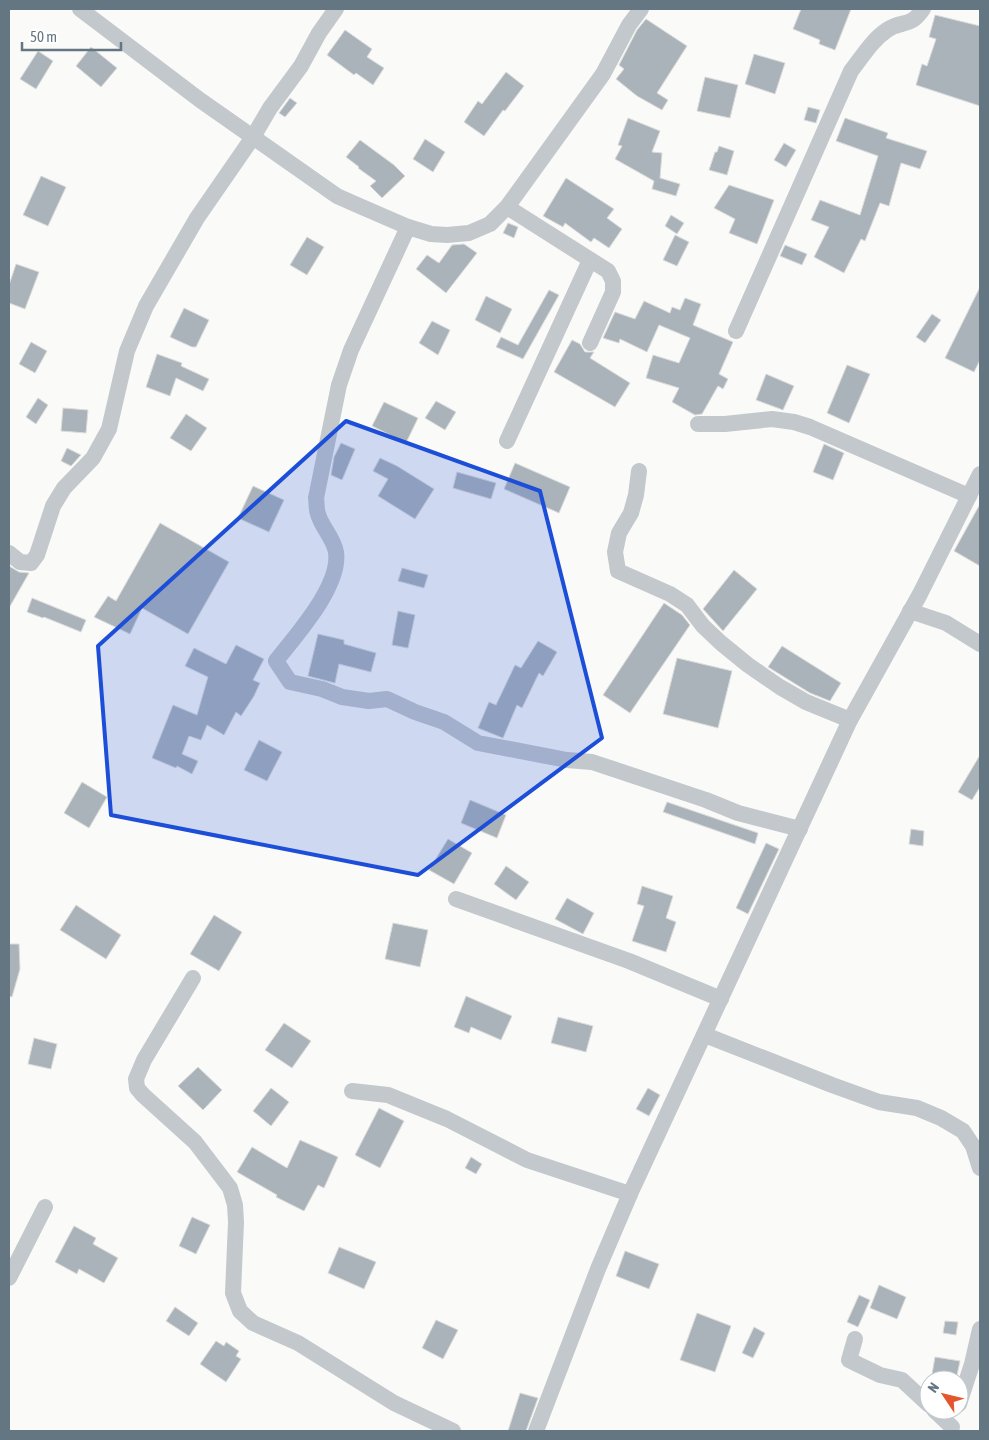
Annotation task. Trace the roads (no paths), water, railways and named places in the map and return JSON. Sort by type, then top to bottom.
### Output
[{"type":"street","points":[[80,9],[200,100],[337,196],[408,227],[431,234],[447,235],[469,232],[490,224],[507,207],[603,74],[640,9]]},
{"type":"street","points":[[9,553],[20,562],[31,563],[37,555],[53,506],[64,488],[93,458],[108,429],[127,351],[146,306],[197,218],[254,137],[270,108],[301,66],[319,33],[336,9]]},
{"type":"street","points":[[736,331],[851,71],[873,41],[888,29],[915,20],[923,9]]},
{"type":"street","points":[[507,207],[608,271],[613,281],[613,292],[590,344]]},
{"type":"street","points":[[408,227],[351,350],[339,385],[316,498],[318,514],[331,537],[336,553],[335,573],[323,598],[276,662],[290,682],[322,689],[342,697],[369,701],[387,699],[415,712],[444,722],[478,743],[567,760],[592,762],[706,800],[738,814],[800,828]]},
{"type":"street","points":[[507,442],[590,260]]},
{"type":"street","points":[[698,424],[725,424],[772,419],[794,422],[810,427],[970,496]]},
{"type":"street","points":[[639,470],[636,495],[631,512],[620,533],[615,552],[618,571],[670,594],[687,605],[703,626],[720,643],[780,688],[806,702],[850,720]]},
{"type":"street","points":[[536,1431],[598,1269],[630,1194],[705,1036],[850,720],[910,611],[980,474]]},
{"type":"street","points":[[910,611],[946,623],[980,644]]},
{"type":"street","points":[[456,899],[619,958],[721,999]]},
{"type":"street","points":[[193,978],[144,1060],[136,1079],[137,1088],[195,1142],[230,1188],[235,1205],[236,1222],[233,1293],[240,1312],[254,1323],[298,1343],[394,1403],[453,1431]]},
{"type":"street","points":[[705,1036],[856,1094],[880,1102],[917,1108],[941,1118],[964,1132],[974,1146],[980,1168]]},
{"type":"street","points":[[352,1091],[388,1095],[447,1119],[526,1160],[630,1194]]},
{"type":"street","points":[[9,1278],[45,1207]]},
{"type":"street","points":[[969,1373],[980,1329]]},
{"type":"street","points":[[854,1339],[849,1360],[880,1375],[902,1380],[919,1396]]}]
